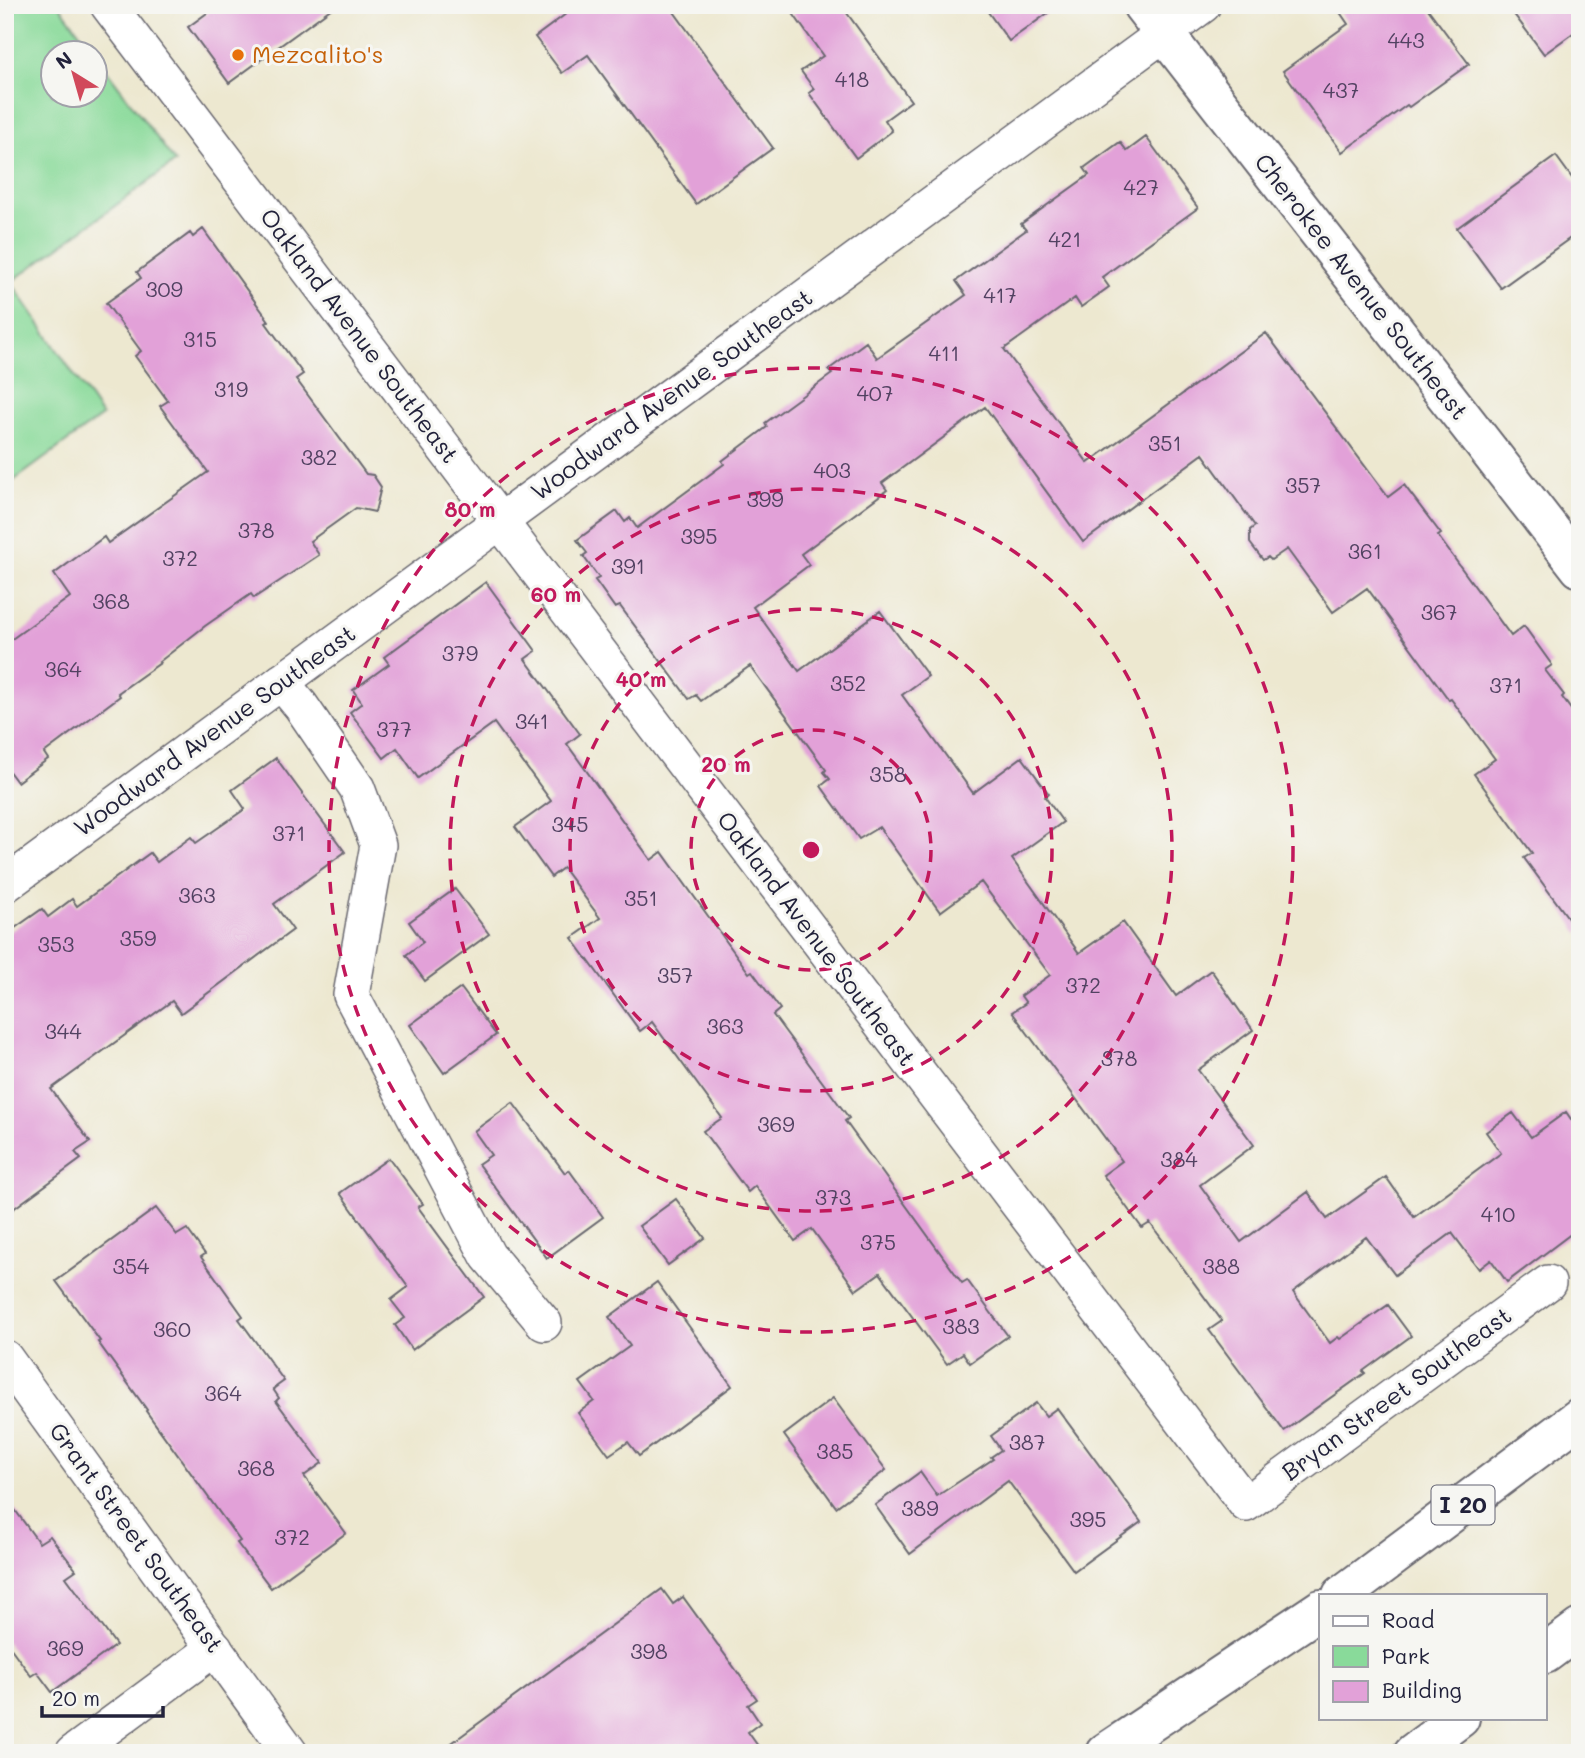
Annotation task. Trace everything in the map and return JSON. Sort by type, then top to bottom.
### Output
[{"type":"main road","name":"Cherokee Avenue Southeast","points":[[1153,19],[1580,568]]},
{"type":"main road","name":"I 20","points":[[1343,1594],[1580,1417]]},
{"type":"main road","points":[[1105,1753],[1319,1611]]},
{"type":"main road","name":"I 20","points":[[1137,1753],[1319,1613]]},
{"type":"main road","points":[[1546,1653],[1580,1628]]},
{"type":"main road","points":[[1413,1753],[1457,1720]]},
{"type":"street","name":"Oakland Avenue Southeast","points":[[108,5],[1246,1504]]},
{"type":"street","name":"Woodward Avenue Southeast","points":[[5,885],[499,521],[1153,19],[1203,5]]},
{"type":"street","points":[[281,682],[357,788],[379,845],[351,995],[488,1256],[544,1323]]},
{"type":"street","name":"Bryan Street Southeast","points":[[1246,1504],[1548,1283]]},
{"type":"street","name":"Grant Street Southeast","points":[[5,1358],[290,1753]]},
{"type":"street","points":[[73,1753],[215,1648]]},
{"type":"green space","points":[[5,5],[59,5],[84,38],[38,38],[38,108],[108,108],[108,72],[175,162],[11,282],[102,416],[5,487]]},
{"type":"building","name":"Mezcalito's","points":[[218,5],[336,5],[229,83],[188,27]]},
{"type":"building","points":[[578,5],[669,5],[773,148],[696,204],[588,55],[562,73],[535,37]]},
{"type":"building","points":[[787,5],[841,5],[911,101],[885,120],[892,131],[856,158],[809,93],[814,89],[801,71],[823,56]]},
{"type":"building","points":[[983,5],[1059,5],[1009,41]]},
{"type":"building","points":[[1335,5],[1425,5],[1469,64],[1342,152],[1283,71],[1348,24]]},
{"type":"building","points":[[1507,5],[1580,5],[1580,28],[1544,54]]},
{"type":"building","points":[[1146,137],[1198,208],[1102,277],[1109,287],[1081,307],[1075,298],[1004,349],[1088,463],[1266,333],[1388,497],[1404,485],[1511,636],[1524,626],[1552,665],[1545,670],[1580,722],[1580,934],[1524,858],[1532,853],[1474,774],[1495,759],[1367,588],[1333,612],[1287,549],[1271,560],[1268,557],[1263,560],[1250,543],[1250,530],[1255,526],[1203,454],[1083,542],[985,407],[882,483],[887,490],[801,554],[809,565],[753,607],[799,671],[880,611],[928,676],[902,695],[973,793],[1022,757],[1049,794],[1045,797],[1063,822],[1012,859],[1079,953],[1123,922],[1176,996],[1211,970],[1253,1030],[1198,1070],[1254,1145],[1200,1185],[1241,1242],[1308,1192],[1327,1219],[1386,1177],[1414,1217],[1501,1153],[1486,1132],[1513,1113],[1531,1137],[1566,1112],[1580,1132],[1580,1227],[1507,1282],[1491,1260],[1479,1269],[1452,1233],[1395,1275],[1366,1237],[1293,1292],[1330,1343],[1338,1337],[1340,1339],[1388,1305],[1411,1336],[1284,1431],[1209,1330],[1222,1321],[1150,1223],[1142,1228],[1103,1175],[1122,1161],[1012,1012],[1026,1003],[1021,996],[1050,975],[981,882],[940,912],[879,827],[859,839],[821,786],[830,779],[824,772],[826,770],[750,666],[701,701],[696,695],[689,699],[620,606],[615,608],[595,580],[599,578],[583,556],[587,553],[577,540],[617,511],[625,522],[630,518],[637,528],[724,464],[722,461],[767,427],[765,423],[832,374],[828,370],[866,342],[877,358],[966,295],[956,281],[1026,230],[1021,224],[1089,175],[1084,168],[1120,142],[1127,151]]},
{"type":"building","points":[[1556,156],[1580,189],[1580,231],[1501,288],[1457,228]]},
{"type":"building","points":[[203,229],[269,321],[266,323],[303,374],[296,379],[366,474],[373,475],[381,487],[375,512],[356,508],[310,541],[319,555],[254,598],[251,594],[205,626],[118,693],[120,696],[44,753],[48,759],[17,782],[5,766],[5,644],[70,597],[54,574],[104,537],[108,543],[208,472],[160,406],[168,401],[135,356],[141,351],[106,303],[141,278],[137,272],[190,233],[193,237]]},
{"type":"building","points":[[486,582],[536,651],[525,659],[580,734],[567,744],[651,860],[662,852],[749,973],[752,971],[780,1009],[773,1015],[849,1118],[845,1121],[962,1283],[967,1280],[1008,1336],[970,1363],[963,1353],[947,1364],[880,1273],[856,1290],[812,1229],[795,1241],[755,1186],[748,1192],[703,1131],[722,1118],[652,1022],[640,1031],[572,938],[600,918],[563,868],[551,877],[515,827],[551,801],[494,723],[418,778],[397,748],[384,758],[350,712],[362,703],[353,690],[389,664],[384,657]]},
{"type":"building","points":[[276,758],[345,852],[274,904],[293,930],[181,1013],[172,1001],[51,1089],[90,1142],[75,1152],[81,1159],[5,1215],[5,935],[42,909],[48,917],[72,899],[77,906],[150,853],[157,862],[191,837],[196,843],[245,809],[232,790]]},
{"type":"building","points":[[455,889],[489,934],[425,981],[406,955],[423,942],[409,922]]},
{"type":"building","points":[[461,988],[496,1035],[444,1073],[410,1025]]},
{"type":"building","points":[[513,1103],[565,1173],[569,1170],[603,1217],[547,1258],[478,1164],[491,1155],[474,1131]]},
{"type":"building","points":[[389,1158],[423,1204],[418,1207],[484,1297],[412,1350],[395,1325],[405,1318],[391,1300],[408,1287],[340,1193]]},
{"type":"building","points":[[676,1199],[705,1238],[668,1265],[639,1226]]},
{"type":"building","points":[[156,1208],[177,1235],[187,1229],[205,1254],[201,1257],[243,1316],[239,1319],[284,1381],[273,1389],[279,1398],[276,1401],[322,1463],[304,1476],[346,1533],[271,1588],[56,1281]]},
{"type":"building","points":[[657,1282],[732,1386],[639,1456],[628,1442],[609,1455],[578,1413],[594,1401],[580,1382],[630,1346],[609,1317]]},
{"type":"building","points":[[833,1398],[886,1470],[836,1507],[784,1435]]},
{"type":"building","points":[[1036,1403],[1046,1416],[1057,1408],[1141,1522],[1074,1571],[1008,1481],[910,1554],[875,1505],[920,1472],[937,1496],[993,1459],[991,1457],[1001,1450],[991,1436]]},
{"type":"building","points":[[5,1496],[39,1543],[50,1536],[76,1570],[66,1577],[116,1645],[52,1692],[37,1672],[31,1676],[5,1640]]},
{"type":"building","points":[[662,1589],[673,1604],[683,1597],[757,1699],[748,1705],[760,1723],[748,1732],[763,1753],[438,1753]]},
{"type":"place","name":"Mezcalito's","points":[[238,55]]}]
